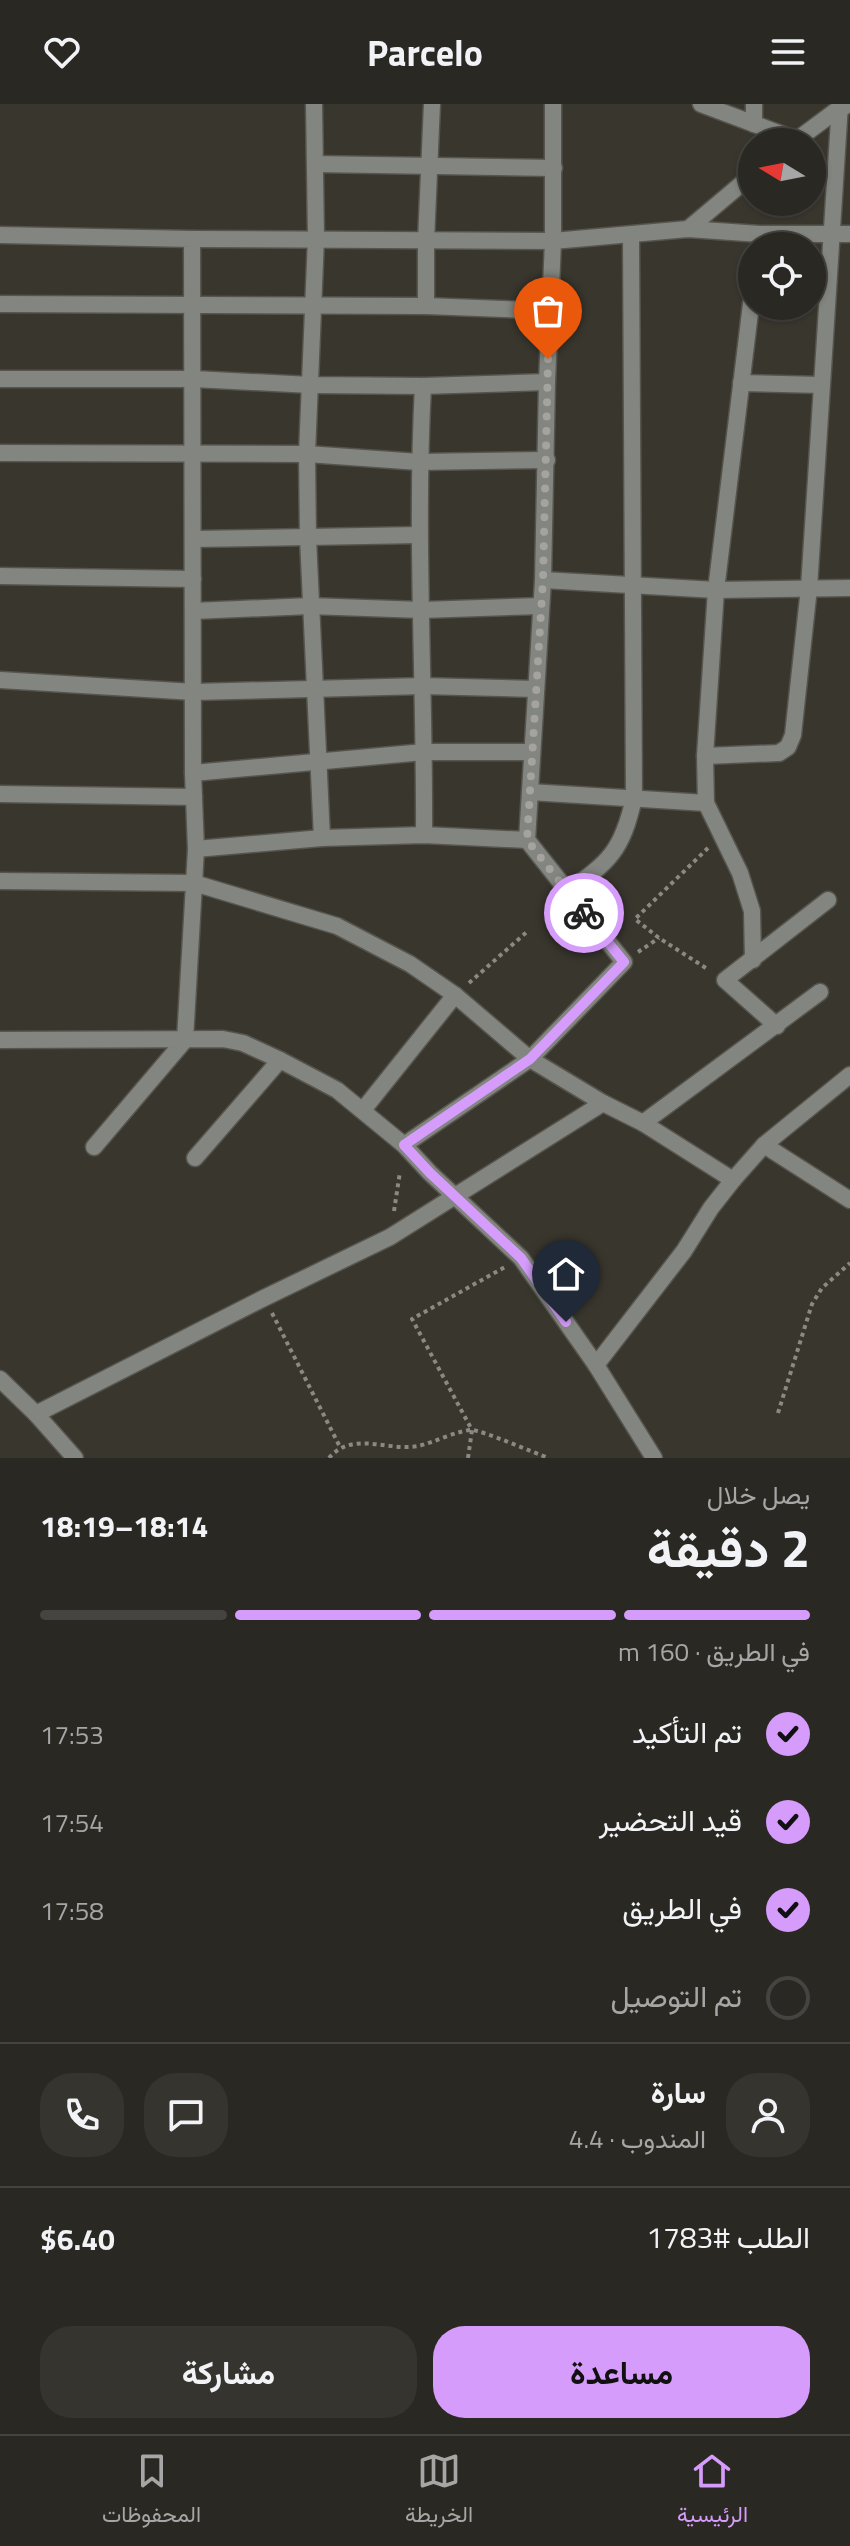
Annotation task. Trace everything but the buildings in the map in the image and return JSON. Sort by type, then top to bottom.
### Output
[{"type":"street","points":[[314,104],[315,306],[307,454],[310,606],[322,838]]},
{"type":"street","points":[[426,306],[432,104]]},
{"type":"street","points":[[404,1145],[530,1059],[624,962],[527,840],[543,580],[553,241],[553,104]]},
{"type":"street","points":[[701,104],[764,128]]},
{"type":"street","points":[[754,104],[754,124]]},
{"type":"street","points":[[813,128],[844,106]]},
{"type":"street","points":[[705,756],[779,753],[788,747],[793,735],[809,588],[831,233],[844,106]]},
{"type":"street","points":[[315,164],[554,168]]},
{"type":"street","points":[[688,229],[738,187]]},
{"type":"street","points":[[0,235],[553,241],[688,229],[738,237]]},
{"type":"street","points":[[826,233],[850,234]]},
{"type":"street","points":[[567,892],[601,867],[614,852],[627,831],[634,798],[631,235]]},
{"type":"street","points":[[94,1147],[185,1040],[196,849],[193,773],[192,239]]},
{"type":"street","points":[[0,304],[426,306],[551,311]]},
{"type":"street","points":[[749,320],[716,590],[705,756],[706,803],[740,873],[752,911],[753,960]]},
{"type":"street","points":[[0,379],[194,379],[311,385],[423,386],[547,382]]},
{"type":"street","points":[[741,383],[821,385]]},
{"type":"street","points":[[423,386],[419,535],[424,835]]},
{"type":"street","points":[[0,453],[307,454],[419,462],[547,460]]},
{"type":"street","points":[[193,539],[419,535]]},
{"type":"street","points":[[0,576],[193,579]]},
{"type":"street","points":[[543,580],[716,590],[850,588]]},
{"type":"street","points":[[193,611],[310,606],[422,610],[541,606]]},
{"type":"street","points":[[0,680],[194,692],[423,686],[536,689]]},
{"type":"street","points":[[193,773],[424,752],[532,752]]},
{"type":"street","points":[[530,792],[706,803]]},
{"type":"street","points":[[0,794],[194,797]]},
{"type":"street","points":[[196,849],[322,838],[424,835],[527,840]]},
{"type":"street","points":[[0,881],[194,883],[337,926],[410,964],[455,995],[530,1059],[643,1123],[733,1180]]},
{"type":"street","points":[[777,1026],[725,980],[828,900]]},
{"type":"street","points":[[643,1123],[820,992]]},
{"type":"street","points":[[363,1110],[455,995]]},
{"type":"street","points":[[0,1040],[223,1039],[243,1043],[337,1090],[404,1145],[521,1258],[596,1365],[654,1458]]},
{"type":"street","points":[[195,1158],[280,1060]]},
{"type":"street","points":[[596,1365],[659,1284],[733,1180],[764,1145],[850,1075]]},
{"type":"street","points":[[36,1414],[390,1237],[603,1103]]},
{"type":"street","points":[[764,1145],[850,1200]]},
{"type":"street","points":[[0,1379],[75,1458]]},
{"type":"path","points":[[721,835],[635,919],[725,980]]},
{"type":"path","points":[[455,995],[529,930]]},
{"type":"path","points":[[390,1237],[404,1145]]},
{"type":"path","points":[[468,1458],[472,1430],[412,1319],[521,1258]]},
{"type":"path","points":[[778,1413],[812,1304],[822,1288],[850,1263]]},
{"type":"path","points":[[264,1298],[340,1447]]},
{"type":"path","points":[[329,1458],[340,1447],[371,1443],[407,1448],[472,1430],[549,1458]]},
{"type":"way so far","points":[[548,359],[543,580],[527,840],[584,913]]},
{"type":"route","points":[[566,1322],[521,1258],[404,1145],[530,1059],[624,962],[584,913]]}]
